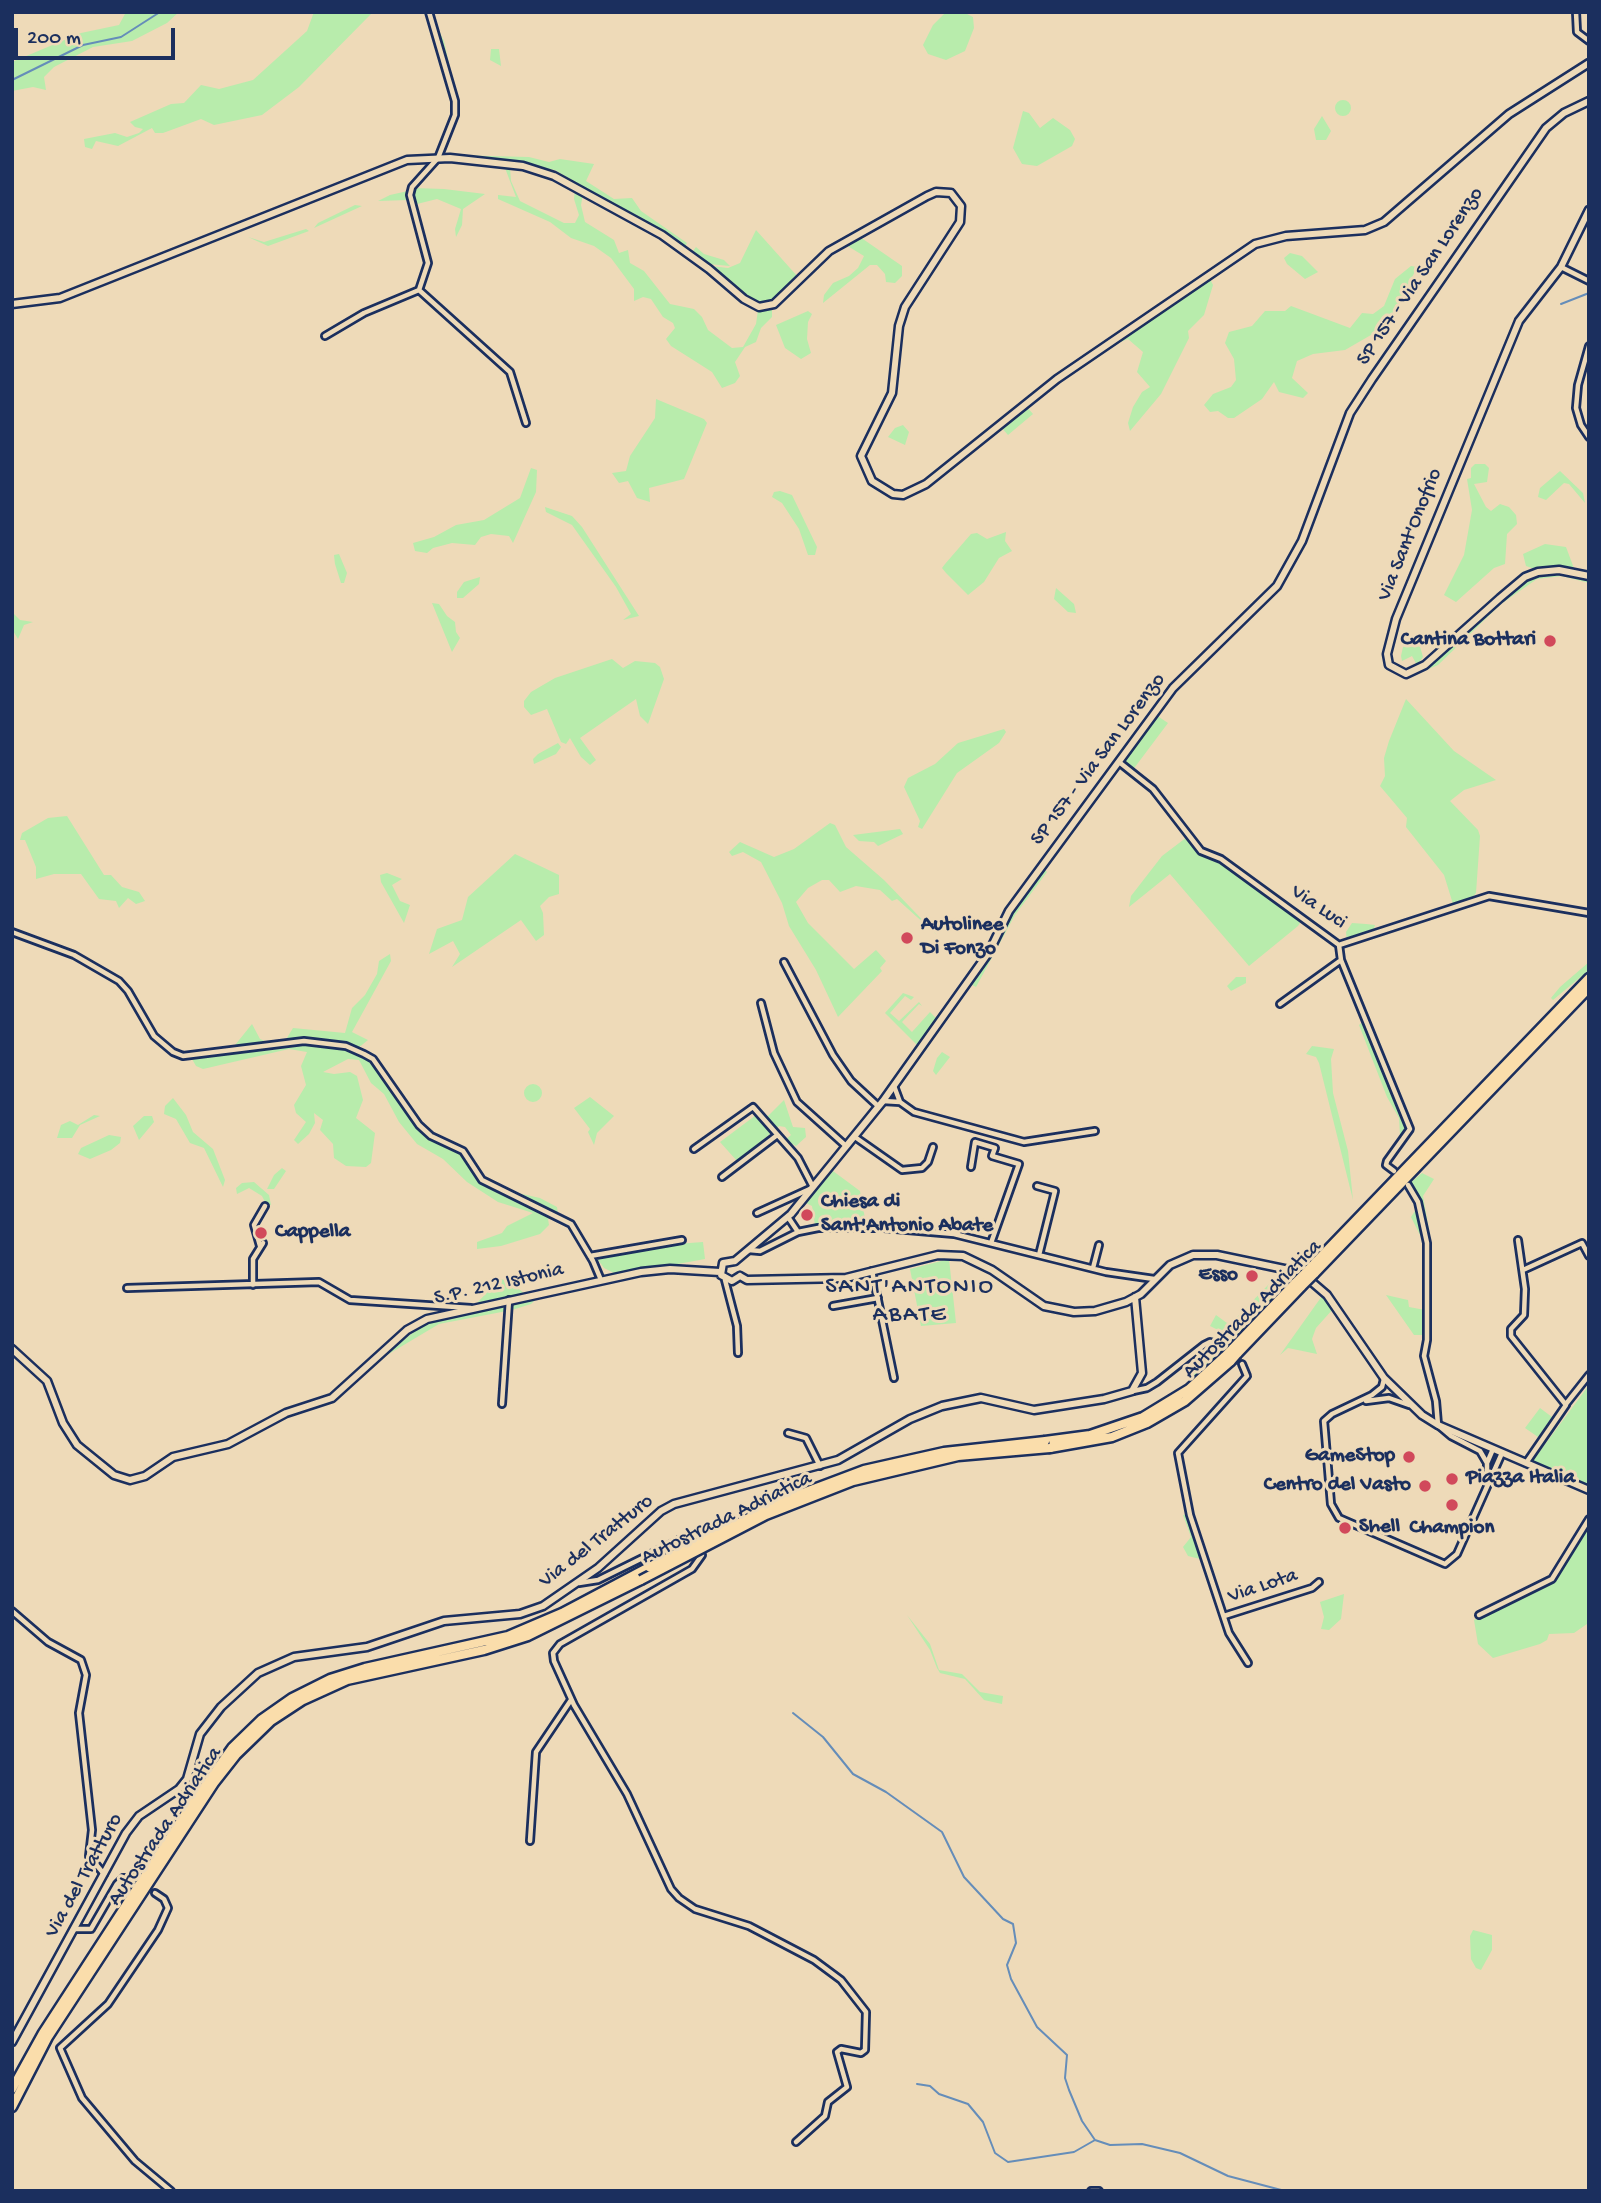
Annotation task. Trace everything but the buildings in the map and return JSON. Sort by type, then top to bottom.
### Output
[{"type":"highway","name":"Autostrada Adriatica","points":[[1311,1272],[1589,978]]},
{"type":"highway","name":"Autostrada Adriatica","points":[[12,2107],[48,2037],[214,1783],[236,1755],[271,1721],[303,1700],[347,1680],[484,1650],[528,1636],[766,1515],[853,1481],[958,1456],[1112,1437],[1154,1419],[1193,1395],[1589,988]]},
{"type":"highway","name":"Autostrada Adriatica","points":[[12,2089],[48,2025],[191,1805],[232,1748],[262,1719],[292,1698],[330,1679],[365,1668],[508,1636],[562,1613],[763,1510],[864,1470],[944,1452],[1048,1444]]},
{"type":"main road","points":[[12,304],[60,298],[407,160],[438,158],[523,166],[567,181],[662,235],[744,299],[760,307],[774,304],[829,251],[927,196],[936,192],[951,193],[961,206],[960,222],[905,307],[899,326],[892,393],[861,456],[872,481],[893,495],[903,495],[926,484],[1057,379],[1255,244],[1286,236],[1364,230],[1384,222],[1502,119],[1589,63]]},
{"type":"main road","name":"SP 157 - Via San Lorenzo","points":[[735,1261],[788,1217],[894,1086],[985,958],[1009,911],[1172,688],[1277,586],[1302,541],[1350,414],[1371,380],[1546,128],[1564,113],[1589,101]]},
{"type":"main road","name":"Via Sant'Onofrio","points":[[1589,210],[1561,267],[1519,321],[1396,619],[1387,654],[1390,665],[1406,674],[1425,665],[1500,598],[1538,572],[1559,570],[1589,576]]},
{"type":"main road","points":[[740,1276],[747,1280],[846,1278],[938,1255],[952,1254],[984,1266],[1018,1290],[1054,1310],[1095,1311],[1135,1297],[1180,1260],[1204,1255],[1297,1273],[1321,1288],[1341,1312],[1384,1378],[1409,1405],[1438,1426],[1589,1490]]},
{"type":"main road","points":[[735,1261],[741,1269],[740,1276],[732,1281],[725,1280],[720,1272],[725,1262],[735,1261]]},
{"type":"main road","name":"S.P. 212 Istonia","points":[[12,1349],[47,1381],[63,1423],[77,1444],[114,1475],[130,1480],[145,1476],[173,1457],[228,1444],[294,1409],[332,1398],[414,1325],[472,1308],[601,1280],[670,1269],[720,1272]]},
{"type":"main road","points":[[1132,1391],[1141,1379],[1135,1297]]},
{"type":"main road","name":"Via del Tratturo","points":[[12,2042],[126,1833],[139,1816],[172,1795],[187,1779],[194,1750],[210,1719],[258,1673],[294,1657],[367,1647],[444,1620],[520,1614],[543,1606],[578,1584],[661,1511],[674,1504],[820,1466],[857,1451],[911,1419],[968,1399],[981,1398],[1034,1410],[1104,1399],[1132,1391]]},
{"type":"street","points":[[325,336],[364,313],[419,290],[428,263],[410,195],[412,187],[438,158],[453,123],[454,101],[429,12]]},
{"type":"street","points":[[1576,12],[1577,32],[1589,41]]},
{"type":"street","points":[[1561,267],[1589,281]]},
{"type":"street","points":[[419,290],[510,372],[526,423]]},
{"type":"street","points":[[1589,346],[1578,384],[1576,408],[1581,425],[1589,437]]},
{"type":"street","name":"Via Luci","points":[[1118,761],[1153,789],[1201,851],[1222,859],[1339,945],[1489,895],[1589,913]]},
{"type":"street","points":[[12,932],[74,955],[119,981],[129,992],[154,1036],[173,1052],[183,1056],[304,1041],[346,1046],[373,1059],[401,1101],[430,1136],[463,1152],[482,1180],[537,1210],[571,1224],[601,1280]]},
{"type":"street","points":[[1339,945],[1341,960],[1410,1129],[1386,1162],[1394,1171]]},
{"type":"street","points":[[1280,1004],[1341,960]]},
{"type":"street","points":[[784,962],[833,1055],[851,1081],[880,1104],[900,1102]]},
{"type":"street","points":[[761,1003],[774,1053],[797,1102],[846,1146]]},
{"type":"street","points":[[894,1086],[900,1102],[914,1112],[1024,1142],[1095,1131]]},
{"type":"street","points":[[694,1149],[753,1107],[798,1158],[813,1188],[757,1213]]},
{"type":"street","points":[[722,1177],[776,1136]]},
{"type":"street","points":[[855,1137],[902,1170],[913,1171],[928,1163],[933,1147]]},
{"type":"street","points":[[971,1167],[975,1142],[995,1148],[992,1156],[1019,1164],[992,1243]]},
{"type":"street","points":[[1408,1185],[1418,1202],[1427,1243],[1427,1340],[1424,1356],[1436,1401],[1438,1426],[1480,1451],[1488,1463]]},
{"type":"street","points":[[1037,1186],[1055,1191],[1040,1255]]},
{"type":"street","points":[[253,1285],[253,1259],[261,1245],[254,1225],[265,1206]]},
{"type":"street","points":[[788,1217],[798,1232]]},
{"type":"street","points":[[749,1250],[760,1251],[798,1232],[818,1228],[884,1228],[954,1234],[1093,1268],[1154,1279]]},
{"type":"street","points":[[590,1256],[682,1240]]},
{"type":"street","points":[[1518,1240],[1523,1270],[1524,1315],[1511,1329],[1510,1336],[1566,1405]]},
{"type":"street","points":[[1523,1270],[1582,1243],[1589,1256]]},
{"type":"street","points":[[1093,1268],[1099,1245]]},
{"type":"street","points":[[872,1271],[894,1377]]},
{"type":"street","points":[[725,1280],[737,1326],[738,1353]]},
{"type":"street","points":[[127,1288],[319,1282],[350,1300],[472,1308]]},
{"type":"street","points":[[833,1306],[878,1298]]},
{"type":"street","points":[[502,1404],[509,1300]]},
{"type":"street","points":[[1132,1391],[1137,1392],[1157,1381],[1204,1345],[1210,1342],[1223,1345]]},
{"type":"street","points":[[1224,1616],[1190,1515],[1178,1453],[1247,1376],[1242,1364]]},
{"type":"street","points":[[1526,1464],[1589,1375]]},
{"type":"street","points":[[1373,1397],[1382,1387],[1384,1378]]},
{"type":"street","points":[[1141,1379],[1157,1381]]},
{"type":"street","points":[[1394,1388],[1332,1414],[1324,1422],[1331,1504],[1339,1518],[1445,1564],[1457,1554],[1502,1452]]},
{"type":"street","points":[[1373,1397],[1389,1398],[1409,1405]]},
{"type":"street","points":[[788,1433],[806,1438],[820,1466]]},
{"type":"street","points":[[1487,1488],[1488,1463],[1493,1449]]},
{"type":"street","points":[[1479,1615],[1552,1579],[1589,1519]]},
{"type":"street","points":[[578,1584],[598,1580],[684,1538],[692,1539]]},
{"type":"street","points":[[702,1555],[692,1569],[560,1644],[553,1653],[554,1661],[571,1699],[627,1794],[671,1888],[679,1898],[695,1909],[772,1937],[814,1960],[841,1980],[866,2012],[865,2050],[861,2053],[841,2049],[837,2052],[847,2087],[828,2102],[825,2116],[796,2142]]},
{"type":"street","name":"Via Lota","points":[[1248,1663],[1229,1633],[1224,1616],[1312,1588],[1319,1582]]},
{"type":"street","points":[[12,1611],[48,1642],[81,1660],[86,1675],[79,1713],[92,1830],[89,1856],[105,1874]]},
{"type":"street","points":[[530,1841],[536,1752],[571,1699]]},
{"type":"street","points":[[75,1929],[91,1929],[117,1884],[123,1878],[134,1878]]},
{"type":"street","points":[[155,1893],[164,1899],[168,1908],[158,1930],[108,2004],[60,2048],[82,2098],[135,2161],[171,2191]]},
{"type":"street","points":[[1091,2191],[1099,2191]]},
{"type":"green space","points":[[126,12],[179,12],[167,23],[132,41],[93,47],[54,67],[44,77],[46,90],[33,87],[12,91],[12,62],[81,33],[119,25]]},
{"type":"green space","points":[[314,12],[373,12],[299,87],[262,115],[214,125],[201,119],[163,133],[155,133],[152,128],[118,146],[96,141],[92,149],[85,147],[84,139],[115,133],[127,137],[139,133],[143,129],[130,122],[171,104],[184,103],[201,85],[219,89],[253,80],[307,31]]},
{"type":"green space","points":[[430,12],[444,41],[458,104],[446,58]]},
{"type":"green space","points":[[946,12],[963,12],[973,17],[974,28],[965,51],[946,60],[928,54],[923,45],[933,25]]},
{"type":"green space","points":[[491,49],[499,49],[501,66],[490,60]]},
{"type":"green space","points":[[1340,100],[1346,100],[1351,108],[1349,114],[1340,116],[1335,111],[1335,105]]},
{"type":"green space","points":[[1023,111],[1029,113],[1040,128],[1053,118],[1070,130],[1075,139],[1072,146],[1037,166],[1022,164],[1013,148]]},
{"type":"green space","points":[[1322,116],[1331,131],[1326,140],[1316,140],[1314,129]]},
{"type":"green space","points":[[451,155],[529,157],[549,162],[560,159],[594,164],[586,181],[614,199],[632,198],[641,211],[687,243],[685,247],[555,170]]},
{"type":"green space","points":[[505,168],[510,168],[511,181],[520,201],[564,223],[575,223],[579,215],[574,199],[575,190],[583,194],[581,205],[585,222],[614,240],[619,253],[628,250],[630,263],[644,271],[670,304],[694,309],[702,317],[708,330],[732,348],[743,347],[756,324],[758,310],[772,308],[772,317],[761,328],[756,342],[745,347],[735,362],[740,376],[735,383],[722,388],[712,372],[671,346],[666,339],[675,328],[673,323],[663,317],[651,299],[643,297],[634,301],[634,289],[611,258],[594,246],[571,238],[550,222],[498,199],[498,195],[516,197]]},
{"type":"green space","points":[[414,188],[485,194],[463,209],[462,225],[456,237],[455,229],[461,209],[437,199],[413,205]]},
{"type":"green space","points":[[408,191],[408,200],[378,201],[390,195]]},
{"type":"green space","points":[[355,205],[362,206],[314,228],[318,223]]},
{"type":"green space","points":[[306,229],[309,231],[268,246],[248,237],[264,242]]},
{"type":"green space","points":[[756,230],[798,277],[774,299],[759,303],[748,298],[711,266],[728,268],[740,263]]},
{"type":"green space","points":[[860,237],[902,266],[902,276],[895,283],[886,282],[885,274],[877,265],[870,265],[823,303],[824,295],[833,283],[849,276],[858,268],[864,256],[846,245]]},
{"type":"green space","points":[[696,247],[704,254],[724,260],[730,266],[708,264],[693,251]]},
{"type":"green space","points":[[1290,253],[1302,256],[1318,272],[1305,279],[1287,264],[1284,258]]},
{"type":"green space","points":[[1411,266],[1417,267],[1390,324],[1345,350],[1313,354],[1297,361],[1292,378],[1308,393],[1303,398],[1279,392],[1274,382],[1262,399],[1234,418],[1228,418],[1218,411],[1210,412],[1204,405],[1213,394],[1231,387],[1236,380],[1234,359],[1225,343],[1229,332],[1252,326],[1265,311],[1285,311],[1291,306],[1350,328],[1362,313],[1373,314],[1384,306],[1395,279]]},
{"type":"green space","points":[[1209,277],[1213,285],[1204,315],[1188,331],[1189,338],[1161,394],[1130,431],[1128,423],[1133,407],[1142,392],[1150,387],[1137,372],[1143,352],[1128,339],[1118,343],[1117,340]]},
{"type":"green space","points":[[808,311],[812,314],[808,322],[807,339],[811,353],[801,359],[785,348],[776,325]]},
{"type":"green space","points":[[656,399],[704,419],[707,423],[684,479],[649,488],[650,502],[637,498],[628,481],[619,483],[612,473],[626,471],[630,456],[655,418]]},
{"type":"green space","points":[[1026,406],[1033,414],[1008,435],[1001,427]]},
{"type":"green space","points":[[903,425],[909,432],[905,445],[888,437],[895,428]]},
{"type":"green space","points":[[1475,464],[1485,464],[1489,468],[1487,482],[1474,484],[1486,507],[1491,511],[1500,504],[1509,507],[1516,515],[1517,524],[1507,534],[1505,564],[1494,568],[1456,602],[1444,595],[1464,555],[1472,510],[1467,479],[1471,478],[1471,468]]},
{"type":"green space","points":[[531,468],[537,470],[536,492],[513,543],[509,536],[491,534],[481,537],[475,545],[452,543],[433,548],[427,553],[415,551],[413,543],[434,537],[456,525],[484,520],[520,498]]},
{"type":"green space","points":[[1560,471],[1583,493],[1585,503],[1569,484],[1564,483],[1546,500],[1538,497],[1540,488]]},
{"type":"green space","points":[[774,492],[792,495],[817,547],[815,555],[808,555],[799,529],[782,503],[772,497]]},
{"type":"green space","points":[[545,507],[572,516],[582,527],[639,616],[623,620],[631,614],[616,587],[572,525],[546,512]]},
{"type":"green space","points":[[1006,532],[1005,541],[1012,551],[999,558],[984,582],[968,595],[942,568],[971,534],[977,533],[987,539]]},
{"type":"green space","points":[[1545,544],[1566,547],[1575,571],[1526,566],[1523,554]]},
{"type":"green space","points":[[339,554],[347,573],[344,583],[341,583],[335,564],[334,555]]},
{"type":"green space","points":[[1550,573],[1589,578],[1589,583],[1562,576],[1537,579],[1501,604],[1438,665],[1424,671],[1518,588],[1536,575]]},
{"type":"green space","points":[[480,577],[479,584],[463,598],[457,598],[457,592],[464,582]]},
{"type":"green space","points":[[1056,588],[1074,604],[1076,613],[1068,612],[1054,599]]},
{"type":"green space","points":[[432,603],[439,604],[455,622],[460,638],[452,652]]},
{"type":"green space","points":[[12,612],[20,620],[33,622],[24,625],[18,639],[12,629]]},
{"type":"green space","points":[[1417,636],[1423,657],[1417,665],[1412,656],[1402,661],[1401,656],[1403,647]]},
{"type":"green space","points":[[612,659],[623,668],[635,661],[655,663],[660,667],[664,679],[648,724],[640,716],[636,699],[580,738],[596,760],[590,765],[581,757],[570,738],[566,744],[561,742],[547,709],[531,715],[524,707],[524,701],[531,692],[555,678]]},
{"type":"green space","points":[[1406,699],[1454,751],[1496,780],[1464,790],[1450,801],[1478,830],[1480,836],[1476,893],[1470,900],[1453,904],[1444,875],[1406,827],[1407,818],[1380,786],[1385,776],[1384,758],[1389,741]]},
{"type":"green space","points":[[1156,715],[1168,723],[1132,771],[1123,762]]},
{"type":"green space","points":[[1004,729],[1006,732],[999,743],[957,773],[922,829],[918,827],[920,821],[904,787],[908,778],[935,764],[958,743]]},
{"type":"green space","points":[[558,743],[561,747],[556,754],[534,764],[533,759],[538,754]]},
{"type":"green space","points":[[67,816],[104,875],[111,875],[122,887],[139,892],[145,901],[136,904],[128,898],[119,908],[116,901],[99,899],[81,874],[54,874],[36,879],[36,867],[25,840],[20,840],[22,833],[48,818]]},
{"type":"green space","points":[[830,823],[835,825],[846,847],[884,880],[937,935],[897,899],[892,901],[880,890],[856,886],[840,892],[829,880],[822,880],[808,888],[796,902],[808,923],[854,969],[876,950],[886,961],[880,968],[882,971],[838,1017],[816,970],[789,926],[782,903],[761,862],[743,852],[732,856],[729,852],[740,842],[774,857],[794,849]]},
{"type":"green space","points":[[900,829],[903,834],[878,846],[874,842],[859,841],[853,835]]},
{"type":"green space","points":[[1187,837],[1195,847],[1303,918],[1298,926],[1249,966],[1170,874],[1129,907],[1131,896],[1162,856]]},
{"type":"green space","points":[[515,854],[559,875],[559,894],[549,897],[540,906],[544,935],[536,941],[521,920],[452,967],[460,954],[453,941],[429,954],[437,929],[462,920],[468,897]]},
{"type":"green space","points":[[1045,870],[1047,872],[1015,915],[976,987],[972,985],[993,953],[1011,917]]},
{"type":"green space","points":[[387,873],[402,879],[392,885],[400,901],[410,905],[404,923],[381,882],[380,875]]},
{"type":"green space","points":[[1352,923],[1375,925],[1372,934],[1347,942],[1346,932]]},
{"type":"green space","points":[[390,954],[391,961],[352,1032],[368,1040],[357,1049],[322,1040],[285,1041],[293,1028],[345,1033],[352,1008],[365,995],[377,974],[379,961]]},
{"type":"green space","points":[[1589,962],[1589,970],[1553,1000],[1551,998],[1560,987]]},
{"type":"green space","points":[[1236,977],[1246,977],[1246,983],[1231,991],[1227,986]]},
{"type":"green space","points":[[903,993],[914,997],[911,1000],[905,996],[890,1013],[899,1021],[919,1002],[922,1006],[919,1004],[902,1022],[912,1032],[930,1012],[939,1021],[919,1047],[885,1013]]},
{"type":"green space","points":[[1364,1021],[1408,1129],[1396,1146],[1393,1146],[1400,1135],[1399,1118],[1387,1097],[1359,1025]]},
{"type":"green space","points":[[252,1024],[260,1039],[272,1044],[231,1050]]},
{"type":"green space","points":[[308,1042],[347,1047],[373,1061],[421,1129],[463,1153],[482,1180],[504,1190],[540,1198],[557,1207],[558,1214],[538,1210],[555,1217],[548,1219],[549,1225],[540,1234],[501,1246],[477,1249],[477,1242],[502,1233],[507,1226],[533,1213],[498,1202],[467,1182],[443,1159],[417,1144],[399,1122],[384,1094],[371,1083],[359,1060],[348,1059],[323,1072],[350,1072],[357,1076],[363,1100],[356,1118],[375,1133],[371,1163],[366,1167],[346,1166],[334,1158],[333,1144],[320,1130],[323,1120],[314,1113],[315,1123],[309,1134],[298,1144],[294,1140],[306,1122],[296,1113],[294,1105],[306,1085],[301,1066],[307,1052],[289,1049],[203,1069],[196,1066],[192,1059]]},
{"type":"green space","points":[[1312,1046],[1334,1049],[1331,1059],[1333,1093],[1348,1151],[1353,1200],[1319,1063],[1316,1057],[1306,1054]]},
{"type":"green space","points":[[942,1052],[950,1057],[936,1075],[933,1071]]},
{"type":"green space","points":[[529,1084],[537,1084],[542,1093],[540,1100],[529,1102],[524,1097],[524,1089]]},
{"type":"green space","points":[[590,1097],[614,1116],[597,1133],[594,1145],[588,1132],[590,1129],[574,1108]]},
{"type":"green space","points":[[173,1098],[186,1115],[193,1132],[213,1149],[225,1180],[223,1187],[204,1148],[190,1143],[176,1119],[164,1114],[165,1106]]},
{"type":"green space","points":[[784,1100],[793,1127],[805,1128],[806,1137],[796,1146],[785,1140],[791,1135],[785,1127],[779,1126],[775,1130],[766,1118]]},
{"type":"green space","points":[[94,1115],[100,1116],[80,1125],[72,1138],[57,1138],[61,1125],[70,1121],[78,1125]]},
{"type":"green space","points":[[756,1115],[771,1133],[737,1161],[720,1142]]},
{"type":"green space","points":[[144,1116],[152,1116],[154,1122],[139,1140],[133,1126]]},
{"type":"green space","points":[[109,1135],[121,1137],[120,1143],[111,1150],[90,1159],[78,1154],[81,1148]]},
{"type":"green space","points":[[282,1168],[286,1171],[274,1189],[267,1189],[274,1175]]},
{"type":"green space","points":[[833,1171],[860,1191],[866,1224],[815,1225],[812,1206],[806,1203]]},
{"type":"green space","points":[[1422,1173],[1434,1179],[1423,1196],[1430,1236],[1429,1241],[1424,1243],[1411,1217],[1420,1203],[1409,1184]]},
{"type":"green space","points":[[254,1182],[269,1195],[271,1205],[266,1204],[262,1196],[249,1188],[237,1194],[236,1188],[242,1183]]},
{"type":"green space","points":[[703,1242],[705,1259],[618,1275],[604,1268],[596,1257],[663,1245]]},
{"type":"green space","points":[[949,1259],[956,1323],[921,1326],[910,1269]]},
{"type":"green space","points":[[1286,1276],[1294,1277],[1231,1343],[1226,1334],[1210,1326],[1216,1315],[1227,1323],[1232,1322],[1272,1281]]},
{"type":"green space","points":[[500,1279],[509,1281],[525,1294],[475,1305]]},
{"type":"green space","points":[[1386,1295],[1408,1300],[1409,1307],[1425,1310],[1425,1335],[1414,1335]]},
{"type":"green space","points":[[1322,1296],[1333,1309],[1316,1328],[1312,1339],[1317,1354],[1288,1348],[1280,1355]]},
{"type":"green space","points":[[536,1299],[531,1304],[512,1310],[439,1324],[382,1358],[421,1326],[462,1313]]},
{"type":"green space","points":[[1217,1345],[1225,1348],[1195,1377],[1189,1378],[1208,1355],[1209,1347]]},
{"type":"green space","points":[[1589,1385],[1589,1488],[1532,1462]]},
{"type":"green space","points":[[1540,1408],[1552,1417],[1538,1437],[1525,1428]]},
{"type":"green space","points":[[1189,1514],[1202,1558],[1200,1559],[1188,1556],[1183,1547],[1191,1537],[1183,1515]]},
{"type":"green space","points":[[1589,1522],[1587,1624],[1574,1633],[1549,1634],[1547,1640],[1540,1644],[1493,1658],[1478,1644],[1474,1620],[1520,1594],[1550,1582]]},
{"type":"green space","points":[[1344,1594],[1341,1619],[1329,1630],[1321,1629],[1324,1617],[1320,1602]]},
{"type":"green space","points":[[907,1615],[930,1644],[939,1670],[962,1674],[980,1692],[1003,1696],[1002,1704],[984,1700],[965,1679],[940,1673],[930,1650]]},
{"type":"green space","points":[[1473,1930],[1492,1935],[1492,1950],[1481,1970],[1476,1968],[1471,1959],[1470,1936]]},
{"type":"waterway","points":[[12,80],[83,45],[121,37],[160,12]]},
{"type":"waterway","points":[[1561,304],[1589,293]]},
{"type":"waterway","points":[[793,1713],[823,1737],[853,1774],[886,1792],[942,1832],[964,1877],[1003,1919],[1013,1924],[1016,1943],[1007,1965],[1011,1979],[1037,2027],[1067,2055],[1065,2078],[1082,2121],[1095,2140]]},
{"type":"waterway","points":[[917,2084],[930,2086],[939,2094],[968,2104],[983,2122],[995,2153],[1008,2162],[1074,2152],[1095,2140],[1110,2145],[1142,2144],[1180,2153],[1228,2176],[1285,2191]]},
{"type":"place","name":"Cantina Bottari","points":[[1550,641]]},
{"type":"place","name":"Autolinee Di Fonzo","points":[[907,938]]},
{"type":"place","name":"Chiesa di Sant'Antonio Abate","points":[[807,1215]]},
{"type":"place","name":"Cappella","points":[[261,1233]]},
{"type":"place","name":"Esso","points":[[1252,1276]]},
{"type":"place","name":"GameStop","points":[[1409,1457]]},
{"type":"place","name":"Piazza Italia","points":[[1452,1479]]},
{"type":"place","name":"Centro del Vasto","points":[[1425,1486]]},
{"type":"place","name":"Champion","points":[[1452,1505]]},
{"type":"place","name":"Shell","points":[[1345,1528]]},
{"type":"district","name":"SANT'ANTONIO ABATE","points":[[910,1302]]}]
